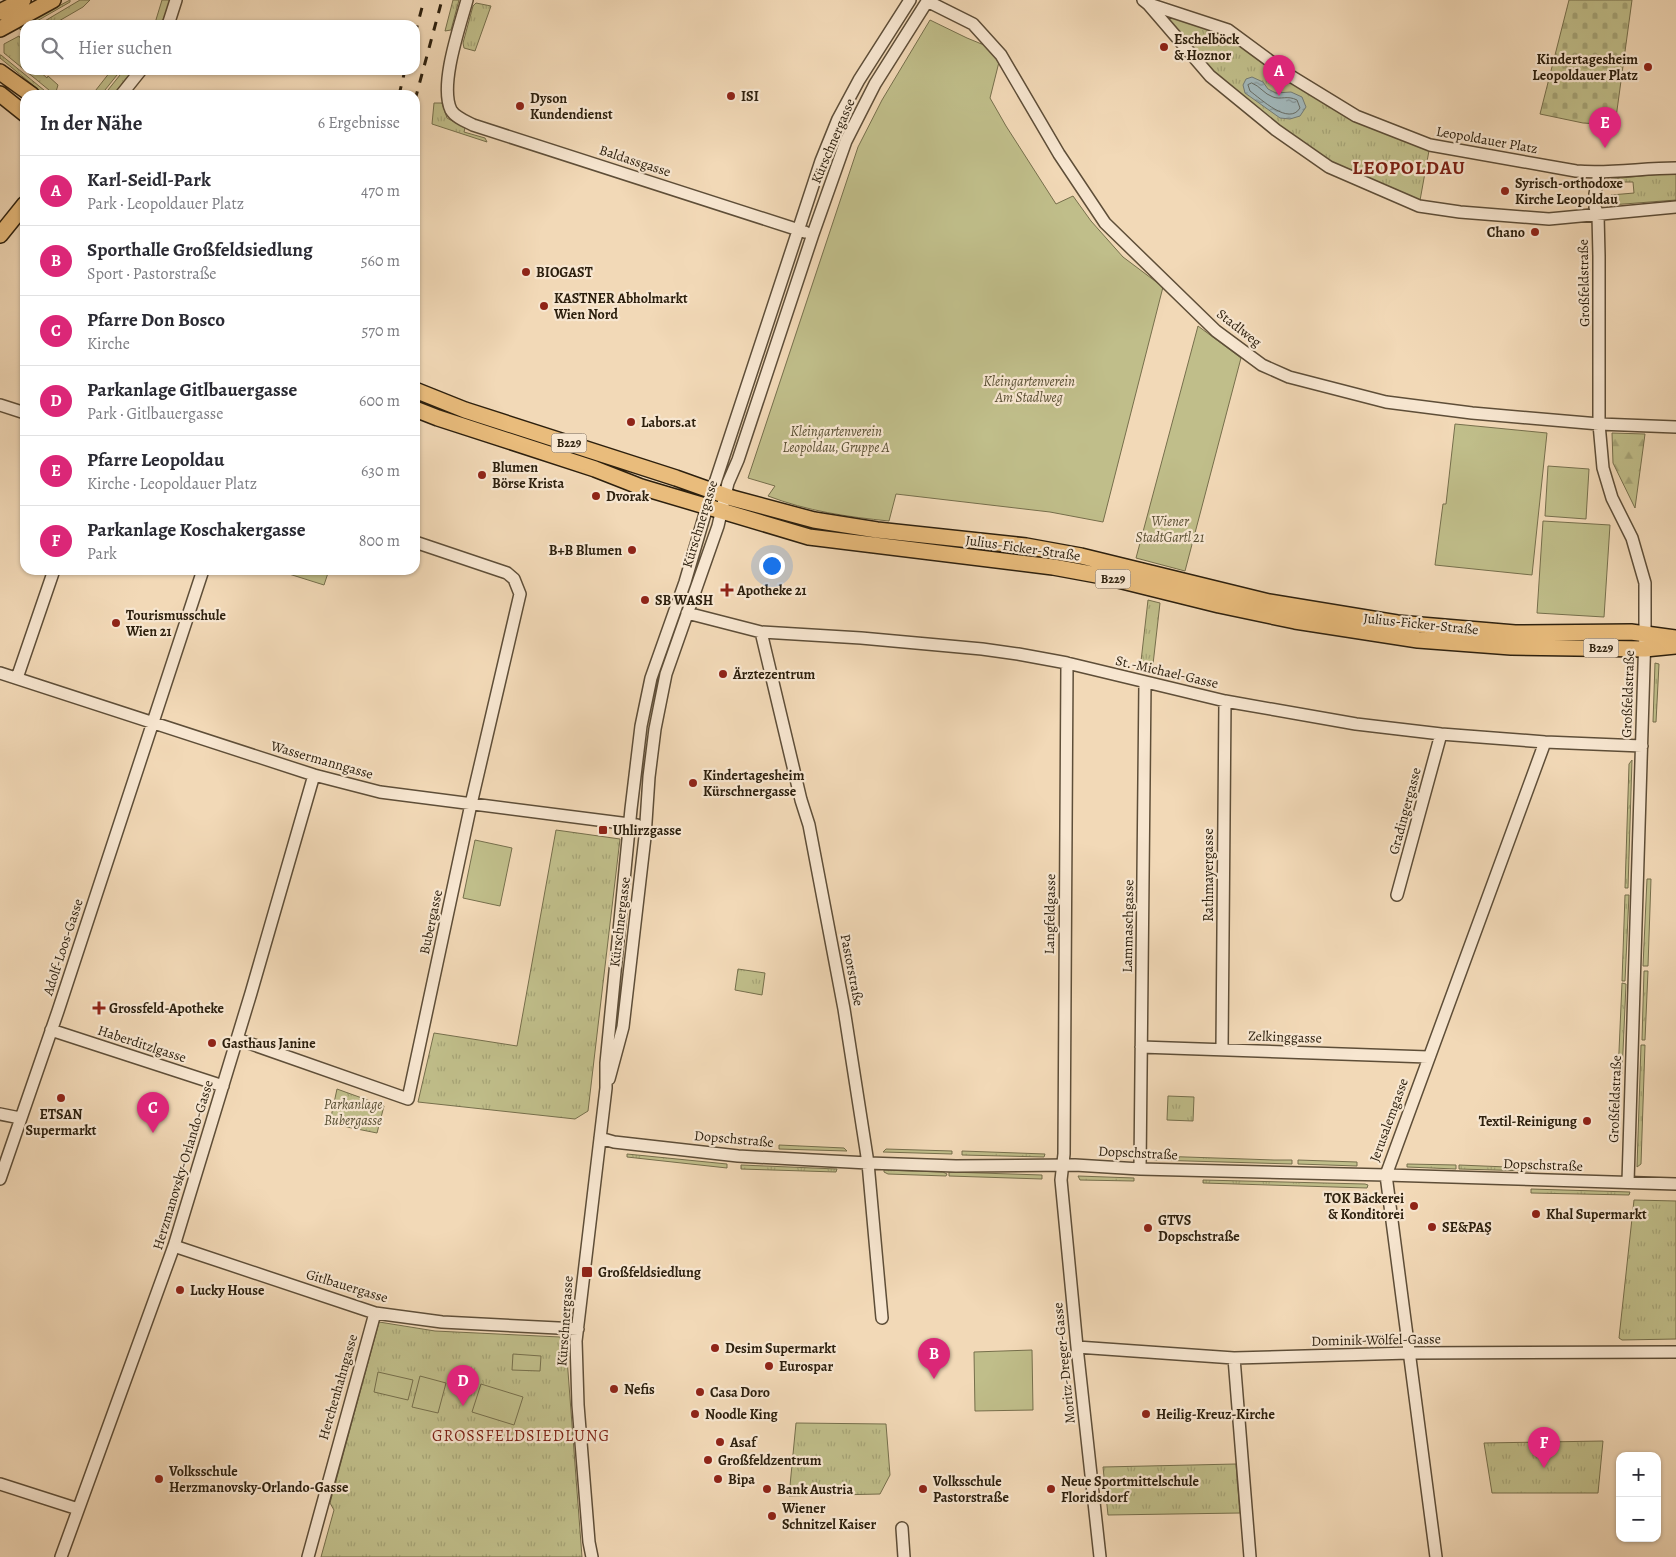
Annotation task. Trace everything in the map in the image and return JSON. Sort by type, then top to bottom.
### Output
[{"type":"main road","points":[[0,12],[22,0]]},
{"type":"main road","points":[[0,29],[53,0]]},
{"type":"main road","points":[[0,72],[25,90]]},
{"type":"main road","points":[[0,94],[20,110]]},
{"type":"main road","points":[[0,235],[20,210]]},
{"type":"main road","name":"Julius-Ficker-Straße","points":[[420,392],[466,410],[749,504],[814,520],[877,530],[1026,546],[1081,556],[1268,602],[1397,623],[1515,633],[1646,633],[1676,638]]},
{"type":"main road","name":"Julius-Ficker-Straße","points":[[420,411],[595,469],[641,487],[809,537],[1053,567],[1102,576],[1219,605],[1296,621],[1418,640],[1512,647],[1645,649],[1676,646]]},
{"type":"street","points":[[170,20],[176,0]]},
{"type":"street","name":"Baldassgasse","points":[[467,0],[447,78],[448,96],[452,110],[460,119],[473,125],[813,234]]},
{"type":"street","name":"Kürschnergasse","points":[[606,1088],[623,1027],[646,826],[648,793],[656,728],[666,674],[722,512],[718,493],[821,161],[838,119],[859,80],[910,0]]},
{"type":"street","name":"Kürschnergasse","points":[[592,1557],[589,1542],[575,1361],[606,1088],[606,1063],[630,824],[641,726],[651,678],[685,582],[707,508],[738,460],[837,164],[854,122],[875,84],[928,0]]},
{"type":"street","name":"Stadlweg","points":[[928,0],[973,24],[1001,55],[1059,154],[1105,222],[1216,331],[1262,365],[1289,377],[1386,402],[1472,413],[1599,424],[1676,427]]},
{"type":"street","name":"Leopoldauer Platz","points":[[1146,2],[1228,30],[1289,74],[1356,116],[1430,145],[1599,174],[1638,169],[1676,168]]},
{"type":"street","name":"Leopoldauer Platz","points":[[1146,2],[1210,76],[1276,130],[1329,168],[1419,206],[1460,212],[1549,219],[1676,207]]},
{"type":"street","points":[[124,90],[137,75]]},
{"type":"street","name":"Großfeldstraße","points":[[1599,174],[1595,194],[1595,207],[1598,215],[1599,424],[1603,468],[1612,498],[1632,538],[1645,583],[1646,633],[1628,1182]]},
{"type":"street","points":[[0,405],[20,411]]},
{"type":"street","name":"Bubergasse","points":[[237,1039],[408,1099],[471,804],[520,594],[512,576],[420,544]]},
{"type":"street","points":[[18,678],[52,575]]},
{"type":"street","name":"Adolf-Loos-Gasse","points":[[0,1179],[201,575]]},
{"type":"street","name":"St.-Michael-Gasse","points":[[687,613],[761,632],[861,638],[982,649],[1067,663],[1225,701],[1356,724],[1441,734],[1545,742],[1642,746]]},
{"type":"street","name":"Pastorstraße","points":[[761,632],[801,800],[809,825],[844,1009],[868,1163],[882,1318]]},
{"type":"street","name":"Langfeldgasse","points":[[1062,1166],[1064,1154],[1067,663]]},
{"type":"street","name":"Wassermanngasse","points":[[0,673],[314,775],[380,792],[646,826]]},
{"type":"street","name":"Lammaschgasse","points":[[1140,1169],[1145,682]]},
{"type":"street","name":"Rathmayergasse","points":[[1222,1049],[1225,701]]},
{"type":"street","name":"Gradingergasse","points":[[1397,895],[1441,734]]},
{"type":"street","name":"Jerusalemgasse","points":[[1436,1557],[1386,1175],[1428,1056],[1545,742]]},
{"type":"street","name":"Herzmanovsky-Orlando-Gasse","points":[[61,1557],[174,1246],[314,775]]},
{"type":"street","name":"Haberditzlgasse","points":[[51,1030],[222,1086]]},
{"type":"street","name":"Zelkinggasse","points":[[1141,1047],[1428,1056]]},
{"type":"street","points":[[0,1114],[20,1118]]},
{"type":"street","name":"Dopschstraße","points":[[600,1138],[614,1142],[738,1156],[868,1163],[956,1166],[1062,1166],[1676,1184]]},
{"type":"street","name":"Moritz-Dreger-Gasse","points":[[1062,1166],[1061,1180],[1077,1347],[1100,1557]]},
{"type":"street","name":"Gitlbauergasse","points":[[174,1246],[375,1313],[442,1322],[578,1329]]},
{"type":"street","name":"Herchenhahngasse","points":[[308,1557],[375,1313]]},
{"type":"street","name":"Dominik-Wölfel-Gasse","points":[[1077,1347],[1234,1358],[1409,1353],[1676,1352]]},
{"type":"street","points":[[1234,1358],[1250,1557]]},
{"type":"street","points":[[0,1484],[78,1509]]},
{"type":"street","points":[[902,1528],[904,1557]]},
{"type":"green space","points":[[70,0],[70,2],[39,20],[32,20]]},
{"type":"green space","points":[[80,0],[90,0],[83,7],[61,20],[46,20]]},
{"type":"green space","points":[[162,0],[170,0],[164,19],[156,20]]},
{"type":"green space","points":[[453,0],[459,0],[451,30],[445,31]]},
{"type":"green space","points":[[1569,0],[1632,0],[1615,125],[1583,123],[1540,114]]},
{"type":"green space","points":[[476,3],[491,6],[475,51],[464,48],[463,43],[473,6]]},
{"type":"green space","points":[[1148,4],[1228,30],[1356,116],[1430,145],[1419,206],[1329,167],[1210,76]]},
{"type":"green space","points":[[930,20],[984,45],[999,62],[990,98],[1056,204],[1073,196],[1091,221],[1123,257],[1163,287],[1103,522],[1050,512],[896,494],[889,521],[858,518],[828,513],[768,496],[775,486],[748,478],[858,147],[882,100]]},
{"type":"green space","points":[[19,36],[20,66],[4,53],[4,44]]},
{"type":"green space","points":[[1,55],[20,71],[20,74],[0,58]]},
{"type":"green space","points":[[21,75],[26,75],[44,90],[39,90]]},
{"type":"green space","points":[[31,75],[44,75],[47,78],[48,76],[58,85],[56,90],[49,90]]},
{"type":"green space","points":[[108,75],[117,75],[105,90],[96,90]]},
{"type":"green space","points":[[120,75],[129,75],[117,90],[108,90]]},
{"type":"green space","points":[[434,103],[442,103],[447,118],[465,128],[464,132],[485,138],[487,142],[432,124]]},
{"type":"green space","points":[[1676,174],[1676,200],[1611,205],[1611,195],[1634,193],[1633,182],[1612,182],[1611,179]]},
{"type":"green space","name":"Wiener StadtGartl 21","points":[[1198,326],[1241,358],[1185,571],[1136,558]]},
{"type":"green space","points":[[1455,424],[1547,433],[1532,575],[1435,565],[1443,504],[1446,504]]},
{"type":"green space","points":[[1612,433],[1645,434],[1635,508],[1613,463]]},
{"type":"green space","points":[[1548,466],[1589,469],[1586,519],[1545,516]]},
{"type":"green space","points":[[1543,521],[1610,525],[1604,617],[1537,613]]},
{"type":"green space","points":[[292,575],[327,575],[324,585]]},
{"type":"green space","points":[[1148,600],[1160,603],[1152,673],[1140,670]]},
{"type":"green space","points":[[1655,663],[1659,664],[1656,722],[1653,722]]},
{"type":"green space","points":[[1632,760],[1628,888],[1625,888],[1629,764]]},
{"type":"green space","points":[[556,830],[620,839],[588,1111],[575,1119],[418,1102],[434,1033],[517,1046]]},
{"type":"green space","points":[[475,840],[512,848],[500,906],[463,898]]},
{"type":"green space","points":[[1647,879],[1651,879],[1648,966],[1643,966]]},
{"type":"green space","points":[[1625,895],[1629,895],[1625,981],[1622,981]]},
{"type":"green space","points":[[738,969],[765,973],[762,995],[735,990]]},
{"type":"green space","points":[[1644,971],[1648,971],[1645,1040],[1642,1040]]},
{"type":"green space","points":[[1622,983],[1626,984],[1622,1074],[1618,1074]]},
{"type":"green space","points":[[1641,1045],[1645,1045],[1641,1164],[1637,1167]]},
{"type":"green space","name":"Parkanlage Bubergasse","points":[[337,1089],[384,1106],[377,1133],[347,1127],[331,1117]]},
{"type":"green space","points":[[1168,1096],[1194,1097],[1193,1121],[1167,1120]]},
{"type":"green space","points":[[779,1145],[844,1148],[847,1151],[779,1149]]},
{"type":"green space","points":[[886,1149],[952,1151],[952,1154],[883,1152]]},
{"type":"green space","points":[[962,1151],[1045,1154],[1044,1157],[962,1155]]},
{"type":"green space","points":[[627,1154],[727,1164],[727,1168],[627,1157]]},
{"type":"green space","points":[[1157,1156],[1292,1160],[1292,1164],[1154,1160]]},
{"type":"green space","points":[[1298,1160],[1357,1162],[1357,1166],[1298,1164]]},
{"type":"green space","points":[[1407,1164],[1456,1165],[1456,1169],[1407,1167]]},
{"type":"green space","points":[[741,1165],[837,1169],[836,1172],[741,1169]]},
{"type":"green space","points":[[1459,1165],[1531,1168],[1531,1171],[1459,1169]]},
{"type":"green space","points":[[884,1170],[943,1172],[947,1174],[946,1176],[888,1174]]},
{"type":"green space","points":[[949,1172],[1042,1175],[1042,1179],[949,1176]]},
{"type":"green space","points":[[1078,1176],[1134,1178],[1134,1181],[1080,1180]]},
{"type":"green space","points":[[1203,1180],[1368,1185],[1367,1188],[1203,1183]]},
{"type":"green space","points":[[1531,1189],[1630,1192],[1629,1195],[1531,1193]]},
{"type":"green space","points":[[1634,1200],[1676,1201],[1676,1339],[1622,1340],[1619,1338]]},
{"type":"green space","points":[[379,1322],[435,1331],[560,1337],[566,1345],[582,1557],[321,1557],[334,1510],[330,1503]]},
{"type":"green space","points":[[1032,1350],[1033,1410],[975,1411],[974,1352]]},
{"type":"green space","points":[[513,1354],[541,1356],[540,1371],[512,1370]]},
{"type":"green space","points":[[378,1372],[413,1380],[408,1400],[374,1392]]},
{"type":"green space","points":[[420,1376],[446,1383],[438,1413],[412,1407]]},
{"type":"green space","points":[[481,1384],[523,1397],[514,1425],[472,1412]]},
{"type":"green space","points":[[796,1423],[886,1424],[890,1475],[880,1494],[789,1496]]},
{"type":"green space","points":[[1603,1441],[1598,1493],[1492,1493],[1484,1443]]},
{"type":"green space","points":[[1236,1464],[1240,1513],[1108,1515],[1103,1467]]},
{"type":"water","points":[[1252,77],[1263,82],[1268,89],[1276,93],[1291,92],[1302,97],[1306,107],[1300,116],[1290,119],[1280,118],[1245,93],[1243,85],[1246,79]]},
{"type":"railway","points":[[419,20],[424,0]]},
{"type":"railway","points":[[418,90],[442,0]]},
{"type":"railway","points":[[400,90],[404,75]]},
{"type":"place","name":"Eschelböck & Hoznor","points":[[1164,47]]},
{"type":"place","name":"Kindertagesheim Leopoldauer Platz","points":[[1648,67]]},
{"type":"place","name":"ISI","points":[[731,96]]},
{"type":"place","name":"Karl-Seidl-Park","points":[[1279,96]]},
{"type":"place","name":"Dyson Kundendienst","points":[[520,106]]},
{"type":"place","name":"Pfarre Leopoldau","points":[[1605,148]]},
{"type":"place","name":"Syrisch-orthodoxe Kirche Leopoldau","points":[[1505,191]]},
{"type":"place","name":"Chano","points":[[1535,232]]},
{"type":"place","name":"BIOGAST","points":[[526,272]]},
{"type":"place","name":"KASTNER Abholmarkt Wien Nord","points":[[544,306]]},
{"type":"place","name":"Labors.at","points":[[631,422]]},
{"type":"place","name":"Blumen Börse Krista","points":[[482,475]]},
{"type":"place","name":"Dvorak","points":[[596,496]]},
{"type":"place","name":"B+B Blumen","points":[[632,550]]},
{"type":"place","name":"Apotheke 21","points":[[727,590]]},
{"type":"place","name":"SB WASH","points":[[645,600]]},
{"type":"place","name":"Tourismusschule Wien 21","points":[[116,623]]},
{"type":"place","name":"Ärztezentrum","points":[[723,674]]},
{"type":"place","name":"Kindertagesheim Kürschnergasse","points":[[693,783]]},
{"type":"place","name":"Uhlirzgasse","points":[[603,830]]},
{"type":"place","name":"Grossfeld-Apotheke","points":[[99,1008]]},
{"type":"place","name":"Gasthaus Janine","points":[[212,1043]]},
{"type":"place","name":"ETSAN Supermarkt","points":[[61,1098]]},
{"type":"place","name":"Textil-Reinigung","points":[[1587,1121]]},
{"type":"place","name":"Pfarre Don Bosco","points":[[153,1133]]},
{"type":"place","name":"TOK Bäckerei & Konditorei","points":[[1414,1206]]},
{"type":"place","name":"Khal Supermarkt","points":[[1536,1214]]},
{"type":"place","name":"SE&PAŞ","points":[[1432,1227]]},
{"type":"place","name":"GTVS Dopschstraße","points":[[1148,1228]]},
{"type":"place","name":"Großfeldsiedlung","points":[[587,1272]]},
{"type":"place","name":"Lucky House","points":[[180,1290]]},
{"type":"place","name":"Desim Supermarkt","points":[[715,1348]]},
{"type":"place","name":"Eurospar","points":[[769,1366]]},
{"type":"place","name":"Sporthalle Großfeldsiedlung","points":[[934,1379]]},
{"type":"place","name":"Nefis","points":[[614,1389]]},
{"type":"place","name":"Casa Doro","points":[[700,1392]]},
{"type":"place","name":"Parkanlage Gitlbauergasse","points":[[463,1406]]},
{"type":"place","name":"Noodle King","points":[[695,1414]]},
{"type":"place","name":"Heilig-Kreuz-Kirche","points":[[1146,1414]]},
{"type":"place","name":"Asaf","points":[[720,1442]]},
{"type":"place","name":"Großfeldzentrum","points":[[708,1460]]},
{"type":"place","name":"Parkanlage Koschakergasse","points":[[1544,1468]]},
{"type":"place","name":"Volksschule Herzmanovsky-Orlando-Gasse","points":[[159,1479]]},
{"type":"place","name":"Bipa","points":[[718,1479]]},
{"type":"place","name":"Bank Austria","points":[[767,1489]]},
{"type":"place","name":"Volksschule Pastorstraße","points":[[923,1489]]},
{"type":"place","name":"Neue Sportmittelschule Floridsdorf","points":[[1051,1489]]},
{"type":"place","name":"Wiener Schnitzel Kaiser","points":[[772,1516]]},
{"type":"district","name":"LEOPOLDAU","points":[[1409,168]]},
{"type":"district","name":"GROSSFELDSIEDLUNG","points":[[521,1436]]},
{"type":"park label","name":"Kleingartenverein Am Stadlweg","points":[[1029,390]]},
{"type":"park label","name":"Kleingartenverein Leopoldau, Gruppe A","points":[[836,440]]}]
